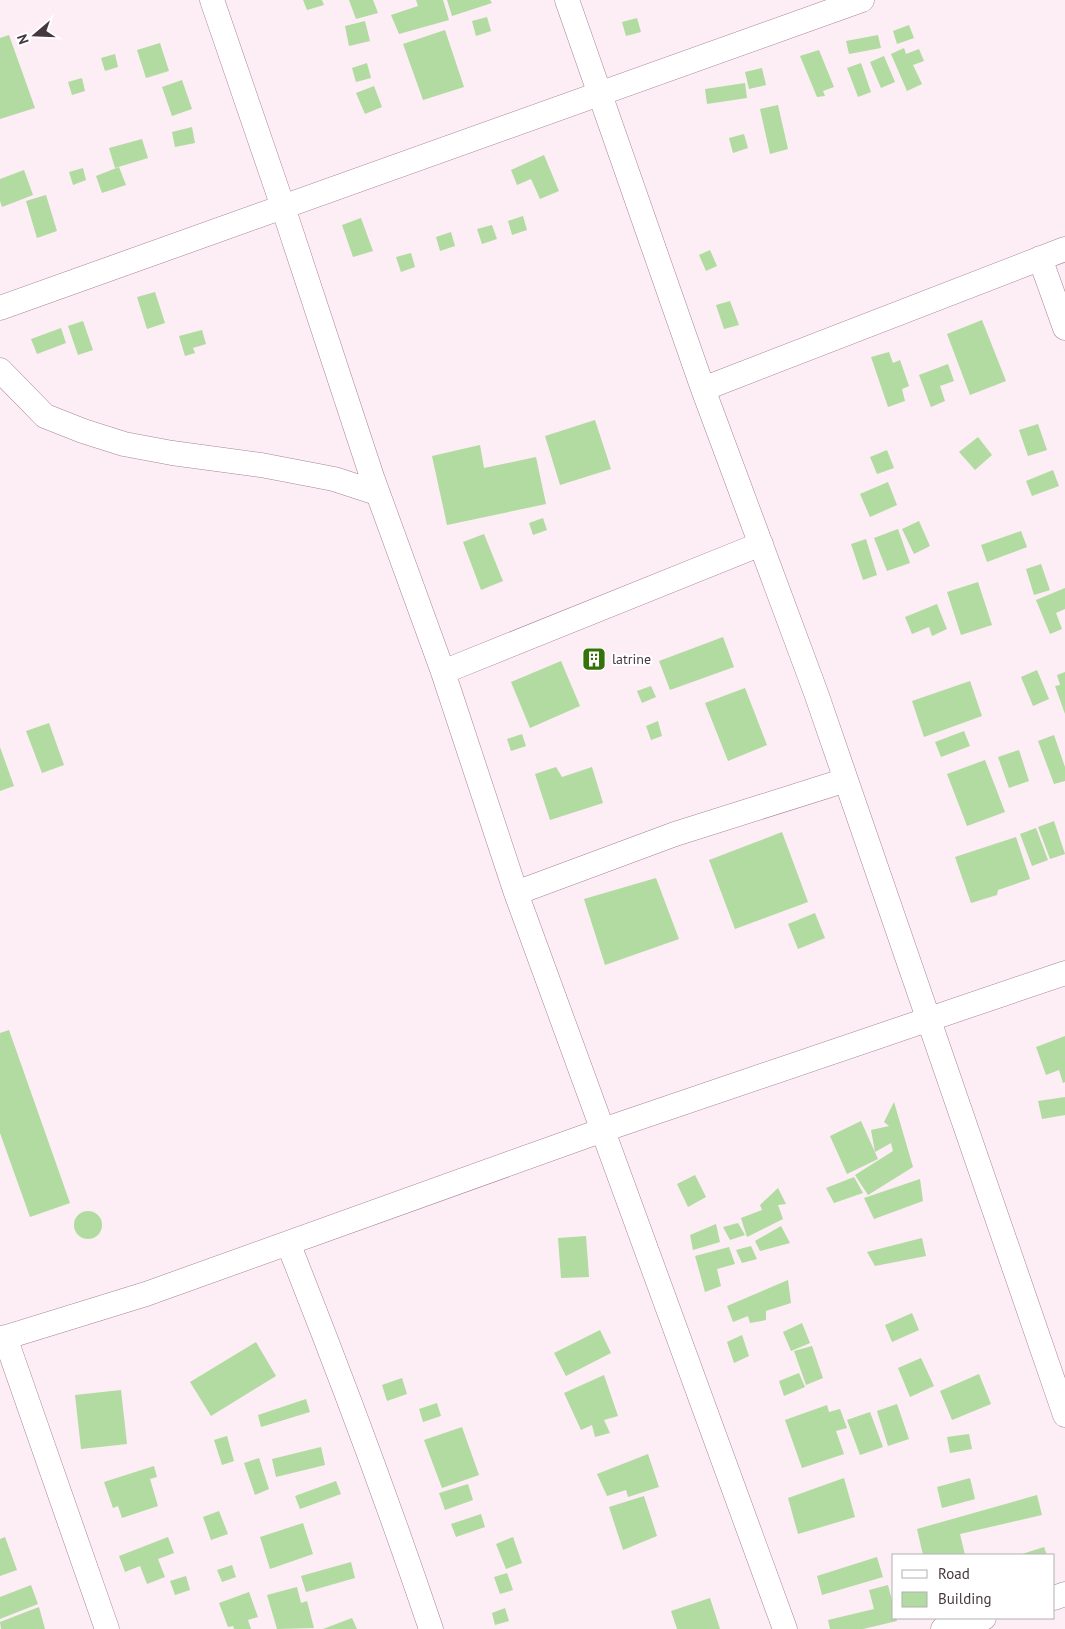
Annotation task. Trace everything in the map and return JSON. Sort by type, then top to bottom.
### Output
[{"type":"street","points":[[212,0],[378,493],[443,672],[516,893],[786,1629]]},
{"type":"street","points":[[567,0],[703,389],[816,693],[1065,1414]]},
{"type":"street","points":[[0,308],[861,0]]},
{"type":"street","points":[[703,389],[1065,249]]},
{"type":"street","points":[[1040,258],[1065,328]]},
{"type":"street","points":[[0,370],[13,386],[45,416],[124,444],[172,453],[261,465],[334,480],[378,493]]},
{"type":"street","points":[[443,672],[761,544]]},
{"type":"street","points":[[516,893],[675,834],[846,780]]},
{"type":"street","points":[[107,1629],[2,1338],[146,1294],[603,1130],[1065,973]]},
{"type":"street","points":[[288,1243],[342,1379],[431,1629]]},
{"type":"street","points":[[943,1629],[980,1619]]},
{"type":"building","points":[[303,0],[322,0],[324,5],[307,10]]},
{"type":"building","points":[[349,0],[373,0],[378,13],[356,19]]},
{"type":"building","points":[[416,0],[443,0],[449,20],[399,34],[391,15],[418,6]]},
{"type":"building","points":[[447,0],[490,0],[492,3],[452,16]]},
{"type":"building","points":[[487,17],[491,31],[476,36],[472,21]]},
{"type":"building","points":[[637,18],[641,32],[626,36],[622,22]]},
{"type":"building","points":[[365,21],[370,41],[349,46],[345,26]]},
{"type":"building","points":[[909,25],[914,38],[897,44],[893,31]]},
{"type":"building","points":[[445,30],[464,87],[423,100],[403,44]]},
{"type":"building","points":[[9,35],[35,108],[0,119],[0,38]]},
{"type":"building","points":[[878,35],[881,48],[849,54],[846,41]]},
{"type":"building","points":[[160,43],[169,71],[146,78],[137,50]]},
{"type":"building","points":[[904,48],[906,54],[919,49],[924,61],[913,65],[922,84],[907,91],[891,54]]},
{"type":"building","points":[[819,50],[834,87],[823,91],[825,96],[817,97],[800,56]]},
{"type":"building","points":[[115,54],[118,67],[105,71],[101,58]]},
{"type":"building","points":[[884,56],[895,82],[881,88],[870,62]]},
{"type":"building","points":[[367,63],[371,78],[356,82],[352,68]]},
{"type":"building","points":[[861,63],[871,92],[858,97],[847,68]]},
{"type":"building","points":[[762,68],[766,85],[749,89],[745,72]]},
{"type":"building","points":[[82,78],[85,91],[72,95],[68,82]]},
{"type":"building","points":[[182,80],[192,109],[172,116],[162,87]]},
{"type":"building","points":[[745,83],[747,98],[707,104],[705,89]]},
{"type":"building","points":[[374,86],[382,107],[365,114],[356,93]]},
{"type":"building","points":[[778,105],[788,149],[770,154],[760,109]]},
{"type":"building","points":[[192,127],[195,143],[175,147],[172,132]]},
{"type":"building","points":[[744,134],[748,148],[733,153],[729,138]]},
{"type":"building","points":[[142,139],[148,158],[115,168],[109,148]]},
{"type":"building","points":[[544,155],[559,191],[540,199],[531,179],[517,185],[511,170]]},
{"type":"building","points":[[119,167],[126,185],[102,193],[96,176]]},
{"type":"building","points":[[83,168],[86,180],[73,185],[69,172]]},
{"type":"building","points":[[24,170],[33,195],[2,207],[0,201],[0,179]]},
{"type":"building","points":[[46,195],[57,231],[37,238],[26,201]]},
{"type":"building","points":[[523,216],[527,230],[512,235],[508,221]]},
{"type":"building","points":[[361,218],[373,251],[353,257],[342,225]]},
{"type":"building","points":[[492,225],[497,239],[482,244],[477,229]]},
{"type":"building","points":[[451,232],[455,246],[440,251],[436,237]]},
{"type":"building","points":[[710,250],[717,266],[706,271],[699,255]]},
{"type":"building","points":[[411,253],[415,267],[401,272],[396,257]]},
{"type":"building","points":[[155,292],[165,323],[147,329],[137,297]]},
{"type":"building","points":[[730,301],[739,325],[724,329],[716,305]]},
{"type":"building","points":[[982,320],[1006,381],[970,395],[947,334]]},
{"type":"building","points":[[83,321],[93,350],[78,355],[68,326]]},
{"type":"building","points":[[61,328],[66,343],[37,354],[31,339]]},
{"type":"building","points":[[202,330],[206,344],[193,348],[195,353],[185,356],[179,336]]},
{"type":"building","points":[[889,352],[893,363],[900,360],[909,386],[902,389],[905,401],[888,407],[871,357]]},
{"type":"building","points":[[948,364],[954,381],[940,386],[945,401],[931,407],[919,375]]},
{"type":"building","points":[[595,420],[611,469],[560,485],[545,436]]},
{"type":"building","points":[[1038,424],[1047,450],[1028,456],[1019,430]]},
{"type":"building","points":[[978,437],[992,455],[975,470],[959,452]]},
{"type":"building","points":[[480,445],[484,468],[536,457],[546,504],[447,525],[432,456]]},
{"type":"building","points":[[887,450],[894,468],[877,474],[870,457]]},
{"type":"building","points":[[1053,470],[1059,486],[1032,496],[1026,481]]},
{"type":"building","points":[[888,482],[897,505],[870,517],[860,494]]},
{"type":"building","points":[[543,518],[547,530],[533,535],[529,523]]},
{"type":"building","points":[[919,521],[930,546],[914,554],[902,529]]},
{"type":"building","points":[[898,529],[910,563],[887,571],[874,538]]},
{"type":"building","points":[[1021,531],[1027,547],[987,562],[981,545]]},
{"type":"building","points":[[484,534],[503,581],[481,590],[463,542]]},
{"type":"building","points":[[866,539],[877,575],[863,580],[851,544]]},
{"type":"building","points":[[1041,564],[1050,590],[1034,595],[1026,569]]},
{"type":"building","points":[[978,582],[992,625],[961,635],[947,592]]},
{"type":"building","points":[[1065,588],[1065,609],[1056,613],[1062,629],[1050,634],[1036,600]]},
{"type":"building","points":[[937,604],[947,629],[932,636],[929,627],[912,634],[905,617]]},
{"type":"building","points":[[723,637],[734,667],[670,690],[659,661]]},
{"type":"building","name":"latrine","points":[[598,650],[602,664],[591,668],[586,654]]},
{"type":"building","points":[[561,661],[580,706],[530,728],[511,682]]},
{"type":"building","points":[[1037,670],[1049,699],[1033,706],[1021,677]]},
{"type":"building","points":[[1065,672],[1065,714],[1055,686],[1060,685],[1057,675]]},
{"type":"building","points":[[970,681],[982,716],[924,737],[912,701]]},
{"type":"building","name":"latrine","points":[[651,686],[656,697],[642,703],[637,691]]},
{"type":"building","points":[[745,688],[767,745],[728,761],[705,703]]},
{"type":"building","points":[[658,721],[662,736],[651,740],[646,726]]},
{"type":"building","points":[[49,723],[64,765],[42,773],[26,731]]},
{"type":"building","points":[[964,731],[970,746],[941,757],[935,742]]},
{"type":"building","points":[[522,734],[526,746],[511,751],[507,739]]},
{"type":"building","points":[[1054,735],[1065,767],[1065,781],[1054,784],[1038,741]]},
{"type":"building","points":[[0,747],[14,786],[0,791]]},
{"type":"building","points":[[1019,750],[1029,781],[1009,788],[998,757]]},
{"type":"building","points":[[985,760],[1005,812],[967,826],[947,774]]},
{"type":"building","points":[[556,767],[562,777],[592,767],[603,803],[550,820],[535,774]]},
{"type":"building","points":[[1054,821],[1065,854],[1050,859],[1038,827]]},
{"type":"building","points":[[1036,828],[1048,860],[1032,866],[1020,834]]},
{"type":"building","points":[[782,832],[808,902],[735,929],[709,860]]},
{"type":"building","points":[[1016,837],[1030,879],[998,890],[997,895],[971,903],[955,857]]},
{"type":"building","points":[[656,878],[679,939],[605,965],[584,899]]},
{"type":"building","points":[[815,913],[825,938],[798,949],[788,924]]},
{"type":"building","points":[[9,1030],[70,1203],[30,1217],[0,1133],[0,1033]]},
{"type":"building","points":[[1065,1036],[1065,1082],[1063,1083],[1059,1070],[1046,1075],[1036,1047]]},
{"type":"building","points":[[1065,1097],[1065,1115],[1042,1119],[1038,1101]]},
{"type":"building","points":[[894,1102],[913,1167],[868,1195],[855,1175],[893,1151],[891,1143],[875,1152],[871,1130],[889,1126],[884,1122]]},
{"type":"building","points":[[861,1121],[878,1159],[847,1174],[830,1136]]},
{"type":"building","points":[[695,1175],[706,1197],[688,1207],[677,1184]]},
{"type":"building","points":[[854,1177],[863,1193],[834,1203],[826,1188]]},
{"type":"building","points":[[920,1179],[923,1201],[874,1219],[864,1198]]},
{"type":"building","points":[[778,1188],[786,1204],[778,1205],[783,1219],[747,1237],[741,1218],[762,1210],[760,1205]]},
{"type":"building","points":[[88,1211],[98,1215],[102,1225],[98,1235],[88,1239],[78,1235],[74,1225],[78,1215]]},
{"type":"building","points":[[738,1223],[745,1235],[730,1240],[723,1227]]},
{"type":"building","points":[[716,1224],[720,1242],[693,1250],[690,1235]]},
{"type":"building","points":[[781,1226],[790,1243],[760,1251],[755,1241]]},
{"type":"building","points":[[586,1236],[589,1277],[561,1278],[558,1238]]},
{"type":"building","points":[[922,1238],[926,1256],[875,1266],[867,1252]]},
{"type":"building","points":[[751,1246],[757,1259],[742,1263],[736,1250]]},
{"type":"building","points":[[729,1247],[735,1264],[717,1269],[721,1286],[705,1292],[695,1256]]},
{"type":"building","points":[[788,1280],[791,1303],[766,1311],[766,1320],[750,1323],[748,1316],[733,1322],[727,1306]]},
{"type":"building","points":[[912,1313],[919,1330],[892,1342],[885,1325]]},
{"type":"building","points":[[802,1323],[810,1343],[791,1351],[783,1332]]},
{"type":"building","points":[[600,1330],[611,1353],[566,1376],[554,1353]]},
{"type":"building","points":[[742,1335],[749,1356],[734,1363],[727,1342]]},
{"type":"building","points":[[256,1342],[276,1376],[211,1416],[190,1382]]},
{"type":"building","points":[[812,1346],[823,1378],[806,1385],[794,1351]]},
{"type":"building","points":[[921,1358],[934,1386],[910,1397],[898,1368]]},
{"type":"building","points":[[799,1373],[805,1387],[784,1396],[779,1381]]},
{"type":"building","points":[[979,1374],[991,1404],[952,1420],[940,1391]]},
{"type":"building","points":[[604,1375],[618,1416],[604,1420],[610,1433],[595,1437],[592,1425],[581,1430],[564,1393]]},
{"type":"building","points":[[402,1378],[407,1394],[387,1401],[382,1385]]},
{"type":"building","points":[[121,1390],[127,1444],[81,1449],[75,1395]]},
{"type":"building","points":[[306,1399],[310,1412],[261,1427],[258,1415]]},
{"type":"building","points":[[437,1403],[441,1416],[423,1422],[419,1409]]},
{"type":"building","points":[[897,1404],[909,1439],[888,1446],[877,1411]]},
{"type":"building","points":[[827,1405],[829,1412],[840,1409],[847,1428],[836,1431],[844,1454],[802,1468],[785,1420]]},
{"type":"building","points":[[870,1412],[883,1447],[860,1455],[847,1420]]},
{"type":"building","points":[[462,1427],[479,1475],[442,1488],[424,1440]]},
{"type":"building","points":[[969,1434],[972,1449],[950,1453],[947,1437]]},
{"type":"building","points":[[227,1436],[234,1461],[222,1465],[214,1440]]},
{"type":"building","points":[[321,1447],[325,1465],[276,1477],[272,1459]]},
{"type":"building","points":[[648,1454],[659,1487],[628,1497],[626,1490],[607,1496],[597,1474]]},
{"type":"building","points":[[259,1458],[269,1489],[255,1495],[244,1463]]},
{"type":"building","points":[[154,1466],[157,1477],[150,1479],[158,1506],[122,1518],[118,1506],[113,1508],[104,1482]]},
{"type":"building","points":[[844,1478],[855,1517],[798,1534],[788,1498]]},
{"type":"building","points":[[970,1478],[975,1499],[942,1508],[937,1487]]},
{"type":"building","points":[[336,1481],[341,1494],[300,1509],[295,1496]]},
{"type":"building","points":[[468,1484],[473,1500],[445,1510],[439,1493]]},
{"type":"building","points":[[1037,1495],[1042,1515],[960,1534],[965,1554],[923,1554],[917,1529]]},
{"type":"building","points":[[644,1496],[657,1536],[623,1550],[609,1507]]},
{"type":"building","points":[[219,1511],[228,1534],[211,1540],[203,1517]]},
{"type":"building","points":[[481,1514],[485,1527],[456,1537],[451,1524]]},
{"type":"building","points":[[303,1523],[313,1554],[270,1569],[260,1537]]},
{"type":"building","points":[[5,1537],[17,1570],[0,1576],[0,1539]]},
{"type":"building","points":[[168,1537],[174,1553],[158,1559],[165,1577],[147,1584],[140,1566],[125,1572],[119,1556]]},
{"type":"building","points":[[513,1537],[522,1563],[506,1569],[496,1544]]},
{"type":"building","points":[[1044,1547],[1047,1554],[1022,1554]]},
{"type":"building","points":[[877,1557],[883,1577],[822,1595],[817,1576]]},
{"type":"building","points":[[351,1562],[355,1578],[306,1592],[301,1576]]},
{"type":"building","points":[[232,1565],[236,1577],[222,1582],[217,1570]]},
{"type":"building","points":[[507,1573],[513,1590],[500,1594],[494,1577]]},
{"type":"building","points":[[186,1576],[190,1590],[175,1595],[170,1581]]},
{"type":"building","points":[[31,1585],[38,1604],[0,1619],[0,1597]]},
{"type":"building","points":[[888,1585],[892,1600],[892,1619],[896,1619],[897,1621],[863,1629],[830,1629],[828,1620],[874,1609],[869,1590]]},
{"type":"building","points":[[297,1587],[301,1603],[307,1601],[314,1628],[277,1629],[267,1595]]},
{"type":"building","points":[[249,1592],[258,1617],[248,1620],[251,1629],[228,1627],[219,1603]]},
{"type":"building","points":[[710,1598],[720,1629],[677,1629],[671,1611]]},
{"type":"building","points":[[39,1607],[45,1629],[1,1629],[0,1622]]},
{"type":"building","points":[[505,1608],[509,1621],[495,1625],[492,1613]]},
{"type":"building","points":[[352,1618],[357,1629],[323,1629]]},
{"type":"place","name":"latrine","points":[[594,659]]}]
